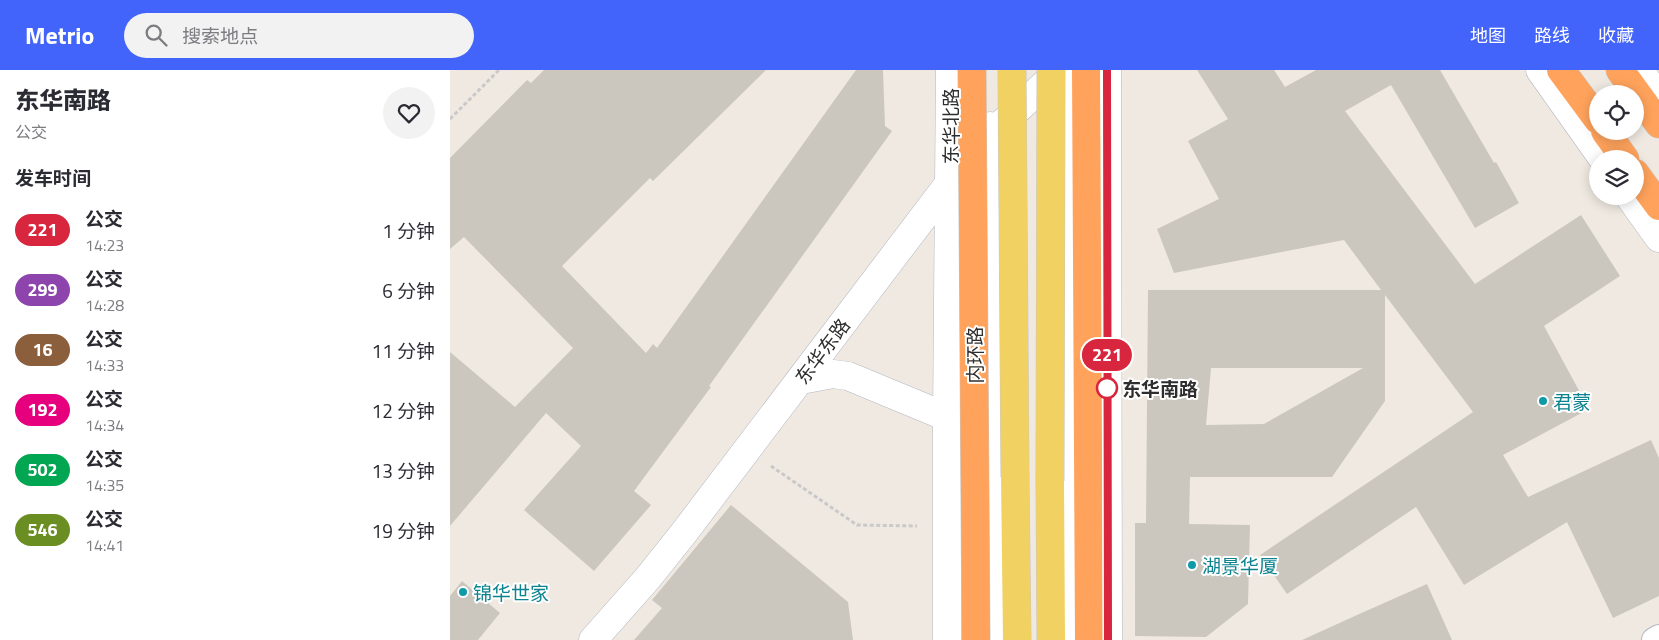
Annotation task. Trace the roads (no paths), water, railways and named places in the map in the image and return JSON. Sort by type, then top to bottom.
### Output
[{"type":"highway","name":"内环路","points":[[972,70],[976,640]]},
{"type":"highway","points":[[1086,70],[1089,640]]},
{"type":"highway","points":[[1561,70],[1589,108]]},
{"type":"highway","points":[[1620,70],[1659,124]]},
{"type":"highway","points":[[1644,185],[1659,206]]},
{"type":"highway","points":[[974,424],[994,640]]},
{"type":"highway","points":[[1074,640],[1088,478]]},
{"type":"main road","points":[[1012,70],[1017,640]]},
{"type":"main road","points":[[1050,640],[1051,70]]},
{"type":"street","name":"东华北路","points":[[950,70],[950,182]]},
{"type":"street","points":[[966,70],[993,132],[991,216],[994,640]]},
{"type":"street","name":"东华东路","points":[[594,640],[647,579],[801,380],[950,182],[993,132],[1060,70]]},
{"type":"street","points":[[1066,70],[1068,640]]},
{"type":"street","points":[[1107,70],[1108,640]]},
{"type":"street","points":[[1540,70],[1597,150]]},
{"type":"street","points":[[1639,70],[1659,97]]},
{"type":"street","points":[[947,640],[950,182]]},
{"type":"street","points":[[1635,205],[1659,238]]},
{"type":"street","points":[[801,380],[833,374],[848,376],[947,417]]},
{"type":"street","points":[[1654,640],[1659,637]]},
{"type":"place","name":"东华南路","points":[[1107,388]]},
{"type":"place","name":"君蒙","points":[[1543,401]]},
{"type":"place","name":"湖景华厦","points":[[1192,565]]},
{"type":"place","name":"锦华世家","points":[[463,592]]}]
